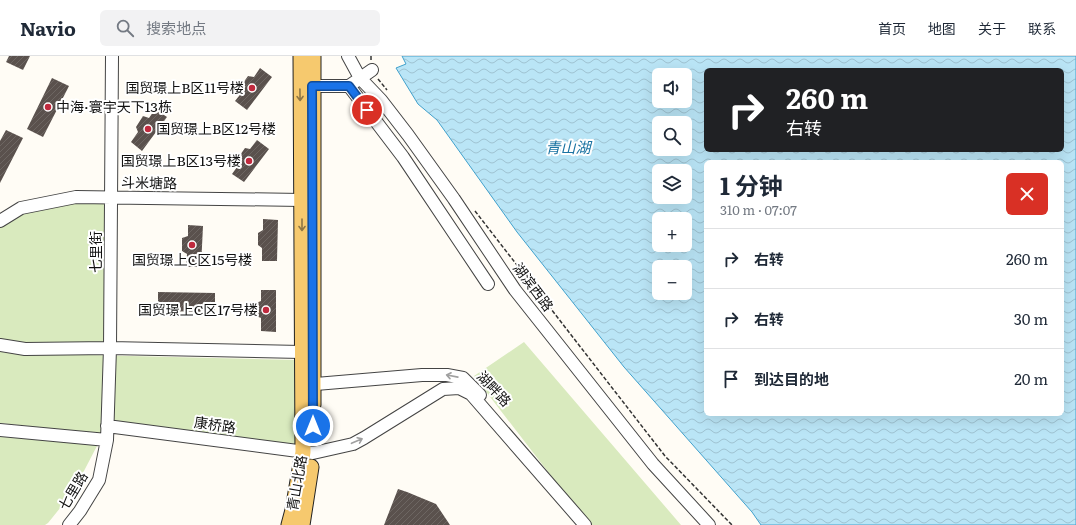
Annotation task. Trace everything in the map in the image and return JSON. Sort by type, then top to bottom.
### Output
[{"type":"main road","name":"青山北路","points":[[301,56],[301,352],[308,385]]},
{"type":"main road","name":"青山北路","points":[[302,525],[312,452],[308,385],[313,56]]},
{"type":"main road","name":"青山北路","points":[[289,525],[312,452]]},
{"type":"street","name":"七里街","points":[[106,444],[110,348],[112,56]]},
{"type":"street","name":"湖滨西路","points":[[348,56],[360,78],[380,100],[408,136],[520,296],[653,464],[709,525]]},
{"type":"street","points":[[312,86],[349,86],[372,70]]},
{"type":"street","points":[[349,86],[403,157],[488,284]]},
{"type":"street","name":"斗米塘路","points":[[0,221],[21,208],[76,196],[302,200]]},
{"type":"street","points":[[0,345],[25,349],[110,348],[301,352]]},
{"type":"street","name":"湖畔路","points":[[308,385],[422,375],[447,375],[463,378],[498,415],[592,525]]},
{"type":"street","name":"湖畔路","points":[[312,452],[353,444],[443,389],[459,388],[471,394],[585,525]]},
{"type":"street","name":"康桥路","points":[[107,426],[312,452]]},
{"type":"street","points":[[0,430],[106,444]]},
{"type":"street","name":"七里路","points":[[70,525],[99,480],[106,444]]},
{"type":"path","points":[[372,70],[386,90]]},
{"type":"path","name":"湖滨西路","points":[[471,205],[665,456],[732,525]]},
{"type":"green space","points":[[78,201],[105,202],[105,343],[14,344],[0,339],[0,225],[21,212]]},
{"type":"green space","points":[[524,342],[681,525],[589,525],[474,376]]},
{"type":"green space","points":[[0,351],[6,353],[296,360],[296,446],[103,419],[103,434],[0,423]]},
{"type":"green space","points":[[0,436],[98,444],[73,492],[45,525],[0,525]]},
{"type":"water","name":"青山湖","points":[[402,56],[1076,56],[1076,525],[761,525],[752,512],[624,367],[517,232],[437,120],[418,104],[396,68],[406,64]]},
{"type":"building","points":[[9,56],[30,56],[23,70],[6,62]]},
{"type":"building","name":"国贸璟上B区11号楼","points":[[260,68],[272,77],[247,110],[235,101],[243,91],[241,86],[248,76],[254,77]]},
{"type":"building","name":"中海·寰宇天下13栋","points":[[52,78],[69,86],[43,137],[27,129]]},
{"type":"building","name":"国贸璟上B区12号楼","points":[[155,109],[167,117],[142,151],[131,142],[138,132],[136,127],[143,116],[149,118]]},
{"type":"building","points":[[6,130],[23,138],[0,183],[0,141]]},
{"type":"building","name":"国贸璟上B区13号楼","points":[[257,140],[269,149],[244,182],[232,174],[240,163],[238,158],[245,148],[250,149]]},
{"type":"building","points":[[263,219],[278,220],[277,261],[262,261],[262,248],[258,245],[258,233],[263,230]]},
{"type":"building","name":"国贸璟上C区15号楼","points":[[188,225],[203,226],[201,267],[186,267],[187,254],[182,251],[182,238],[188,236]]},
{"type":"building","name":"国贸璟上C区17号楼","points":[[261,290],[276,290],[276,332],[261,331],[261,318],[256,316],[256,303],[261,301]]},
{"type":"building","points":[[158,292],[215,293],[215,312],[158,311]]},
{"type":"building","points":[[398,489],[436,504],[450,525],[384,525]]},
{"type":"place","name":"国贸璟上B区11号楼","points":[[252,88]]},
{"type":"place","name":"中海·寰宇天下13栋","points":[[48,107]]},
{"type":"place","name":"国贸璟上B区12号楼","points":[[148,129]]},
{"type":"place","name":"国贸璟上B区13号楼","points":[[249,161]]},
{"type":"place","name":"国贸璟上C区15号楼","points":[[192,245]]},
{"type":"place","name":"国贸璟上C区17号楼","points":[[266,310]]},
{"type":"route","points":[[313,426],[312,86],[349,86],[367,110]]}]
